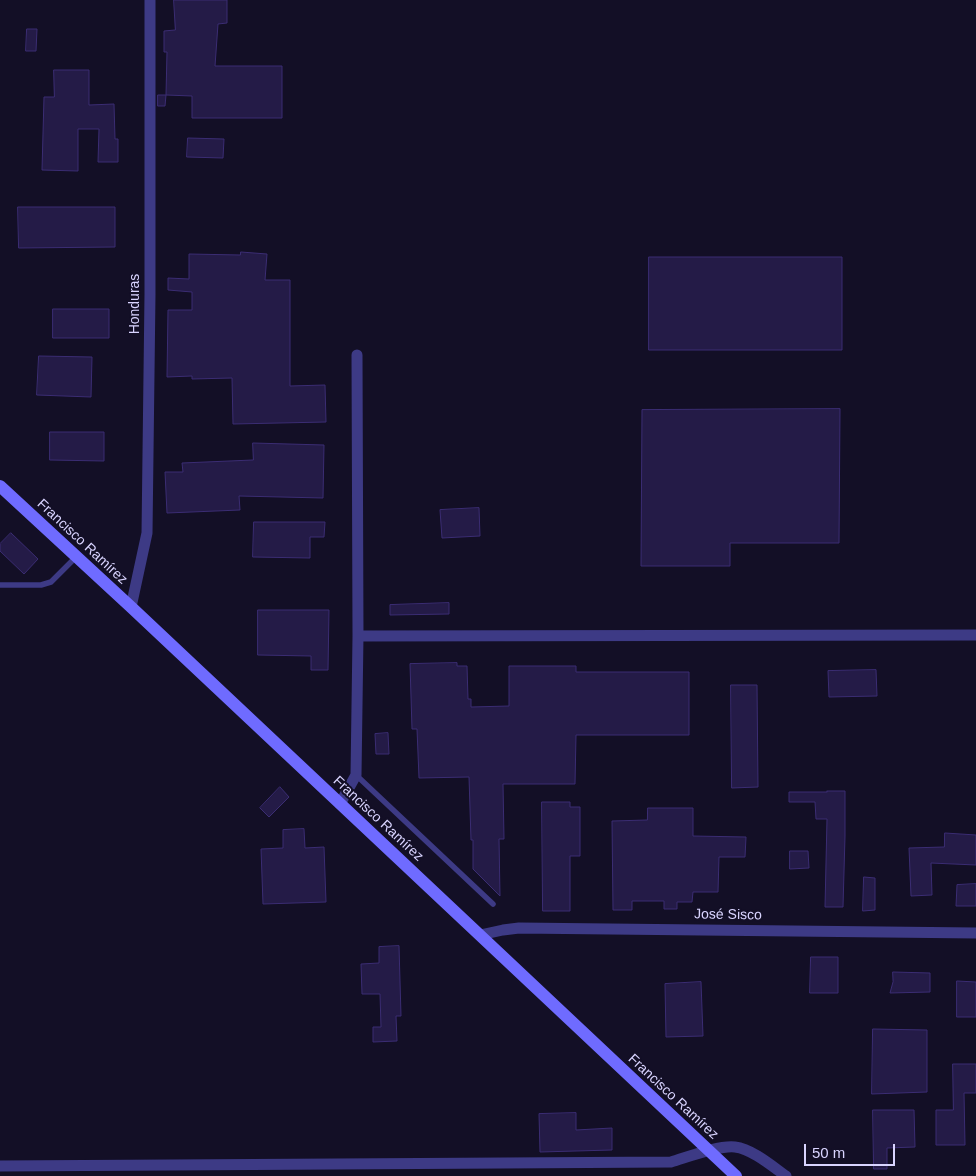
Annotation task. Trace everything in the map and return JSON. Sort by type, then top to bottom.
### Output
[{"type":"street","name":"Honduras","points":[[131,608],[147,533],[150,294],[150,0]]},
{"type":"street","points":[[340,804],[356,775],[358,636],[357,354]]},
{"type":"street","name":"Francisco Ramírez","points":[[0,486],[735,1176]]},
{"type":"street","points":[[358,636],[976,635]]},
{"type":"street","name":"José Sisco","points":[[480,935],[519,928],[976,933]]},
{"type":"street","points":[[0,1166],[671,1162],[724,1147],[737,1147],[753,1153],[786,1176]]},
{"type":"lane","points":[[0,585],[40,585],[51,582],[76,557]]},
{"type":"lane","points":[[356,775],[494,904]]},
{"type":"building","points":[[174,0],[227,0],[227,23],[218,24],[215,66],[282,66],[282,118],[192,118],[192,96],[166,95],[167,52],[164,52],[164,31],[175,30]]},
{"type":"building","points":[[27,29],[37,29],[36,51],[26,51]]},
{"type":"building","points":[[54,70],[89,70],[89,105],[114,104],[115,139],[118,139],[118,162],[98,162],[99,129],[78,129],[78,171],[42,170],[44,97],[54,97]]},
{"type":"building","points":[[158,95],[166,95],[165,106],[158,106]]},
{"type":"building","points":[[188,138],[224,139],[223,158],[187,157]]},
{"type":"building","points":[[18,207],[115,207],[115,247],[19,248]]},
{"type":"building","points":[[241,252],[267,254],[265,280],[290,280],[290,386],[325,385],[326,422],[233,424],[232,378],[192,379],[192,376],[167,377],[168,310],[192,310],[192,292],[168,290],[168,278],[189,279],[189,254],[240,255]]},
{"type":"building","points":[[649,257],[842,257],[842,350],[649,350]]},
{"type":"building","points":[[53,309],[109,309],[109,338],[53,338]]},
{"type":"building","points":[[39,356],[92,357],[91,397],[37,395]]},
{"type":"building","points":[[840,409],[839,543],[730,543],[730,566],[641,566],[642,410]]},
{"type":"building","points":[[50,432],[104,432],[104,461],[50,460]]},
{"type":"building","points":[[253,443],[324,445],[323,498],[239,496],[240,510],[167,513],[165,472],[183,472],[182,463],[253,460]]},
{"type":"building","points":[[479,508],[480,536],[442,538],[440,510]]},
{"type":"building","points":[[254,522],[325,522],[324,537],[310,537],[310,558],[253,557]]},
{"type":"building","points":[[11,533],[38,559],[24,574],[0,551],[0,544]]},
{"type":"building","points":[[449,603],[449,614],[390,615],[390,605]]},
{"type":"building","points":[[258,610],[329,610],[328,670],[311,670],[311,656],[258,655]]},
{"type":"building","points":[[457,663],[457,666],[467,666],[468,699],[471,699],[471,707],[509,706],[509,666],[576,666],[576,672],[689,672],[689,735],[576,735],[575,784],[503,784],[504,839],[499,839],[500,896],[473,869],[469,777],[419,778],[417,729],[412,729],[410,664]]},
{"type":"building","points":[[876,670],[877,696],[829,697],[828,671]]},
{"type":"building","points":[[731,685],[757,685],[758,787],[732,788]]},
{"type":"building","points":[[388,733],[389,754],[376,754],[375,734]]},
{"type":"building","points":[[280,787],[289,797],[269,817],[260,808]]},
{"type":"building","points":[[845,791],[843,907],[825,907],[827,819],[816,819],[815,802],[789,802],[789,792]]},
{"type":"building","points":[[542,802],[570,802],[570,807],[580,807],[580,856],[570,856],[570,911],[543,911]]},
{"type":"building","points":[[648,808],[693,808],[693,836],[746,837],[745,857],[719,857],[718,892],[693,892],[692,902],[677,902],[677,909],[664,909],[664,901],[632,901],[632,910],[613,910],[612,821],[647,820]]},
{"type":"building","points":[[304,829],[305,848],[324,847],[326,902],[263,904],[261,849],[283,848],[283,830]]},
{"type":"building","points":[[945,833],[976,835],[976,865],[931,863],[932,895],[911,896],[909,848],[944,847]]},
{"type":"building","points":[[790,851],[808,851],[809,868],[790,869]]},
{"type":"building","points":[[864,877],[875,878],[875,910],[863,911]]},
{"type":"building","points":[[976,884],[976,906],[956,906],[957,885]]},
{"type":"building","points":[[399,946],[401,1016],[396,1016],[397,1041],[373,1042],[373,1027],[381,1027],[380,994],[362,994],[361,964],[379,963],[379,947]]},
{"type":"building","points":[[811,957],[838,957],[838,993],[810,993]]},
{"type":"building","points":[[893,972],[930,973],[930,992],[890,993]]},
{"type":"building","points":[[957,981],[976,982],[976,1017],[957,1017]]},
{"type":"building","points":[[701,982],[703,1036],[666,1037],[665,984]]},
{"type":"building","points":[[873,1029],[927,1030],[927,1092],[872,1094]]},
{"type":"building","points":[[953,1064],[976,1064],[976,1093],[964,1093],[965,1145],[936,1145],[936,1110],[953,1110]]},
{"type":"building","points":[[873,1110],[914,1110],[915,1147],[887,1148],[887,1169],[874,1169]]},
{"type":"building","points":[[576,1113],[576,1130],[612,1128],[612,1150],[540,1152],[539,1114]]}]
